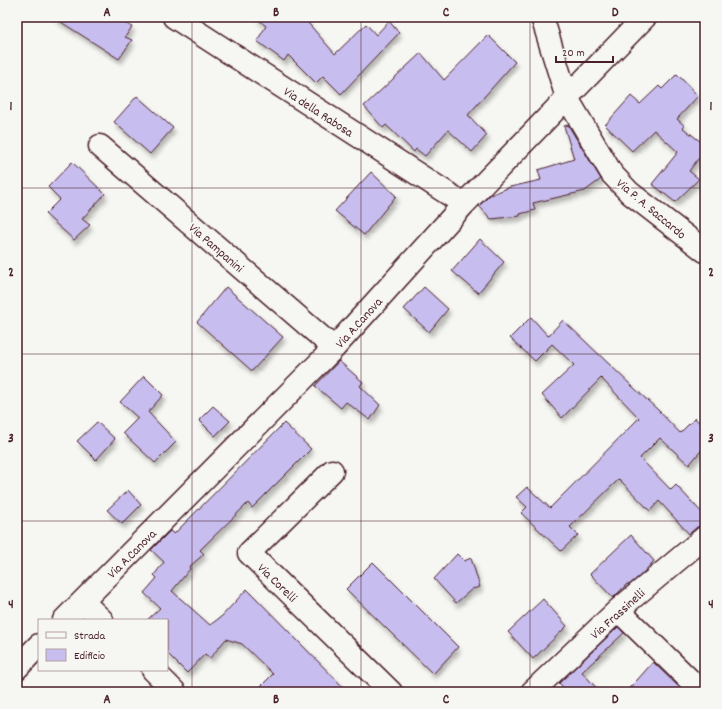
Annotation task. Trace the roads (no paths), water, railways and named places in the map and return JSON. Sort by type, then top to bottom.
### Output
[{"type":"street","name":"Via della Rabosa","points":[[174,17],[464,204]]},
{"type":"street","name":"Via P. A. Saccardo","points":[[542,17],[567,98],[612,174],[630,193],[705,251]]},
{"type":"street","name":"Via A.Canova","points":[[65,619],[334,348],[464,204],[645,17]]},
{"type":"street","name":"Via Pampanini","points":[[100,146],[334,348]]},
{"type":"street","name":"Via Corelli","points":[[332,471],[249,553],[391,692]]},
{"type":"street","name":"Via Frassinelli","points":[[532,692],[618,610],[705,537]]},
{"type":"street","points":[[83,602],[101,619]]},
{"type":"street","points":[[618,610],[702,692]]},
{"type":"street","points":[[17,668],[38,647]]},
{"type":"street","points":[[154,671],[175,692]]}]
